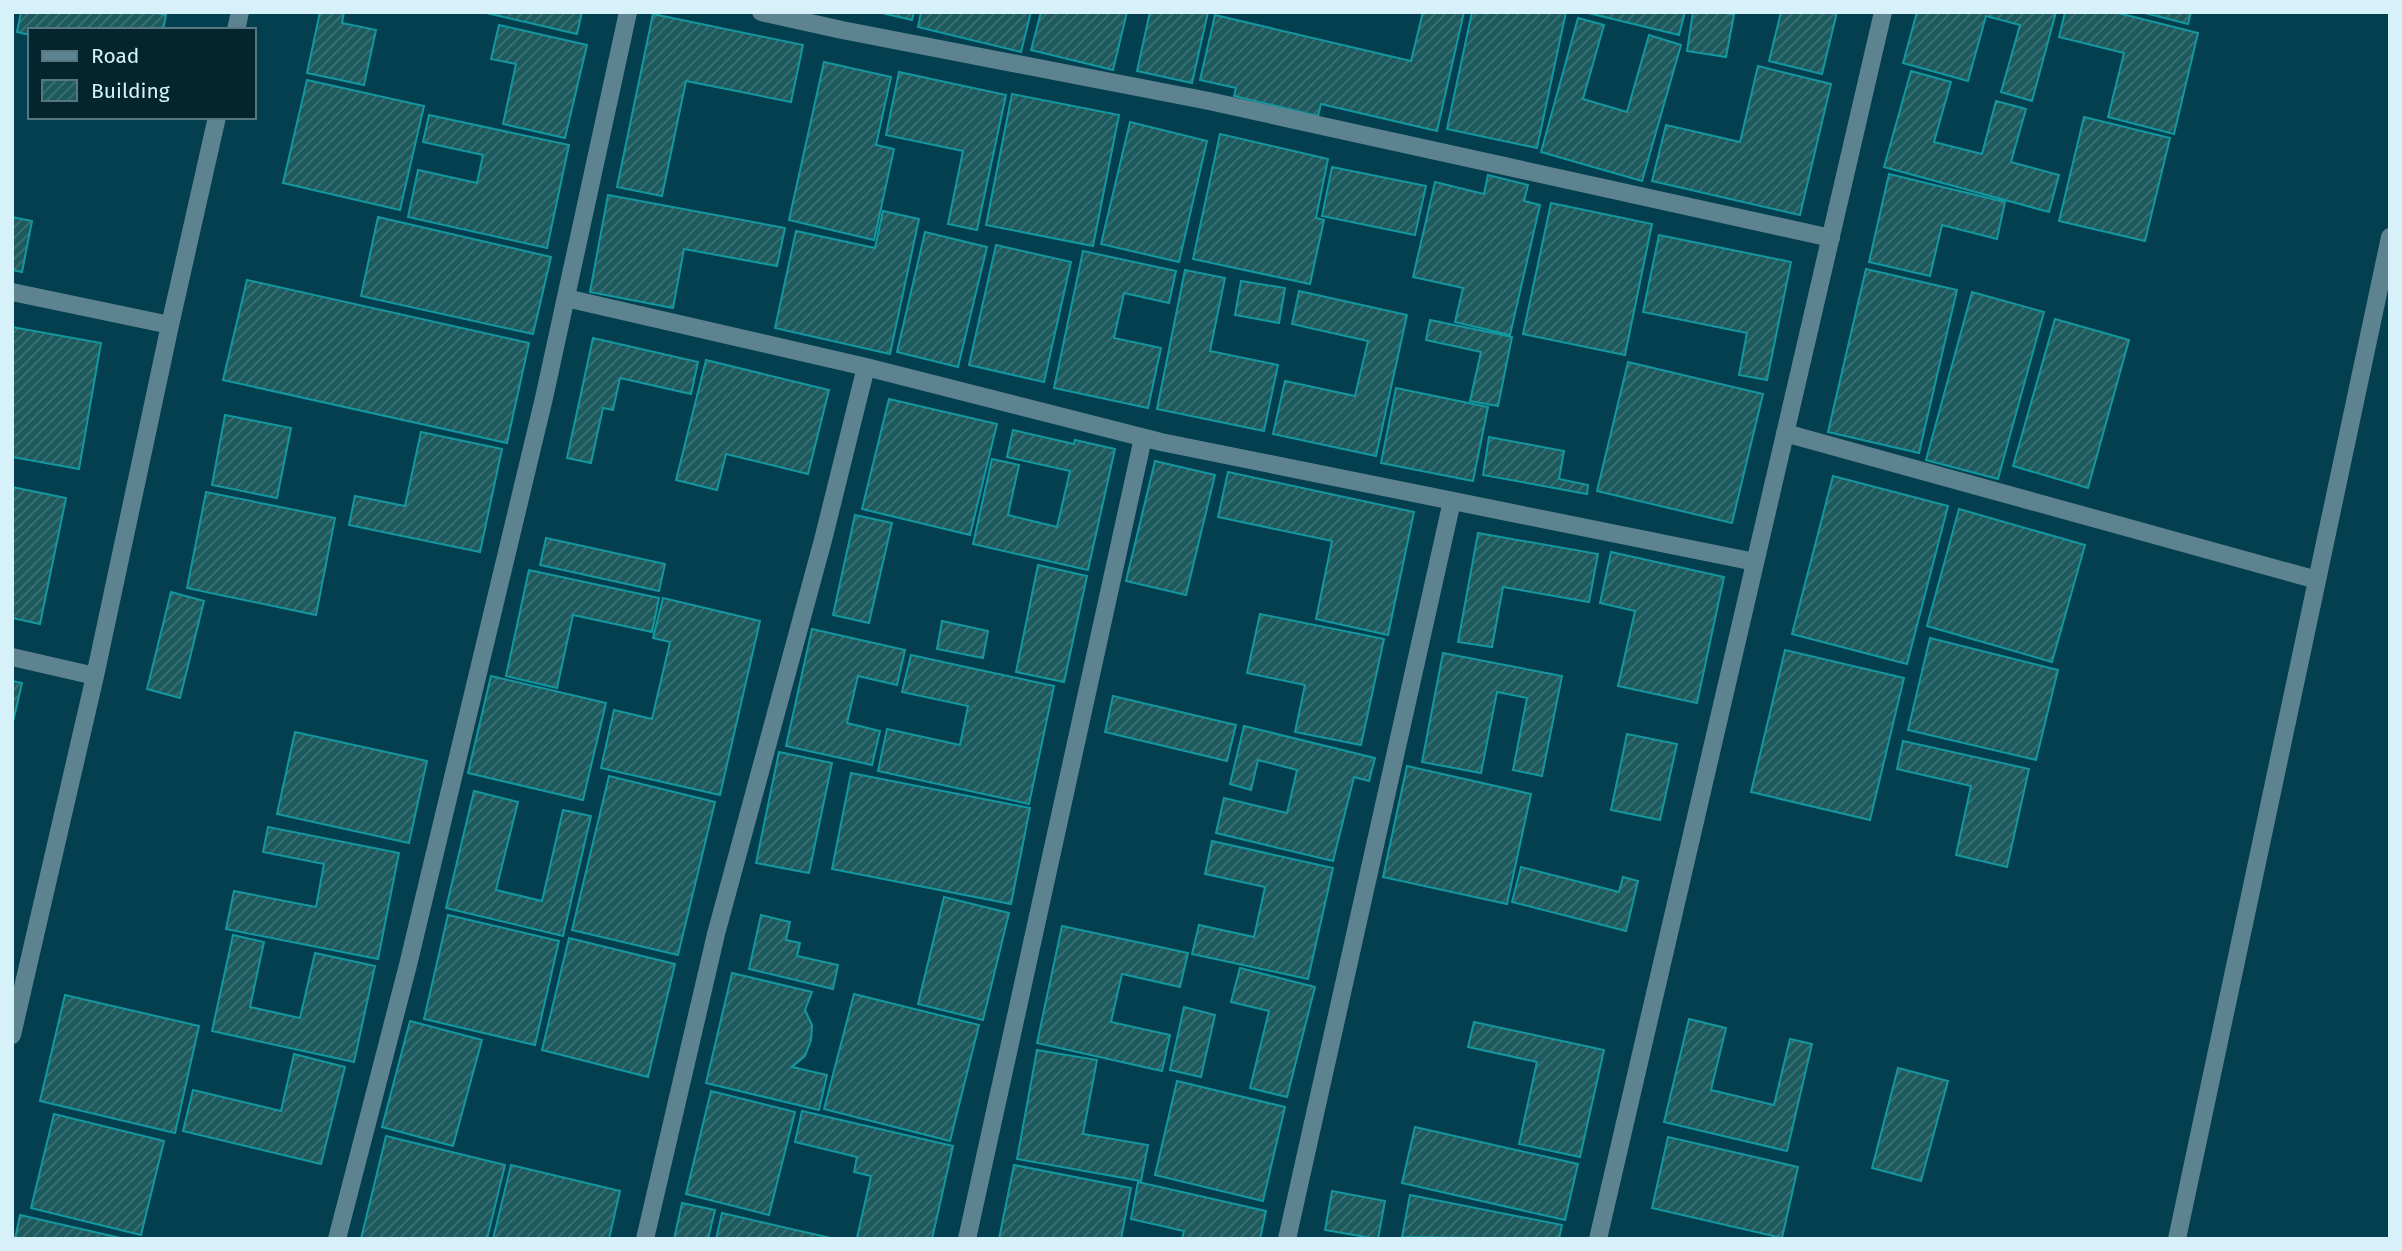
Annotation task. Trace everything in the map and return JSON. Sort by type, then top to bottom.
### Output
[{"type":"street","points":[[337,1239],[408,965],[566,298],[628,12]]},
{"type":"street","points":[[761,12],[1209,101],[1831,238]]},
{"type":"street","points":[[1598,1239],[1883,12]]},
{"type":"street","points":[[12,1035],[19,973],[95,676],[217,119]]},
{"type":"street","points":[[2177,1239],[2390,237]]},
{"type":"street","points":[[12,292],[170,325]]},
{"type":"street","points":[[566,298],[866,367],[1143,438],[1755,562]]},
{"type":"street","points":[[645,1239],[716,934],[823,540],[866,367]]},
{"type":"street","points":[[1785,433],[2317,580]]},
{"type":"street","points":[[967,1239],[1143,438]]},
{"type":"street","points":[[1287,1239],[1452,500]]},
{"type":"street","points":[[12,657],[95,676]]},
{"type":"building","points":[[21,12],[152,12],[166,15],[163,28],[28,28],[28,35],[17,32]]},
{"type":"building","points":[[320,12],[344,12],[342,23],[376,30],[364,85],[307,73]]},
{"type":"building","points":[[482,12],[582,12],[577,34]]},
{"type":"building","points":[[878,12],[914,12],[912,20]]},
{"type":"building","points":[[921,12],[1031,12],[1021,52],[918,27]]},
{"type":"building","points":[[1041,12],[1127,12],[1113,70],[1031,50]]},
{"type":"building","points":[[1150,12],[1208,12],[1192,83],[1137,71]]},
{"type":"building","points":[[1423,12],[1464,12],[1437,131],[1321,104],[1318,116],[1234,96],[1236,88],[1200,80],[1215,15],[1411,61]]},
{"type":"building","points":[[1472,12],[1566,12],[1537,148],[1447,129]]},
{"type":"building","points":[[1584,12],[1685,12],[1679,35]]},
{"type":"building","points":[[1693,12],[1725,12],[1734,15],[1726,57],[1687,51]]},
{"type":"building","points":[[1781,12],[1837,12],[1822,74],[1769,61]]},
{"type":"building","points":[[1917,12],[2056,12],[2032,101],[2001,92],[2020,25],[1986,16],[1968,81],[1903,63]]},
{"type":"building","points":[[2065,12],[2114,12],[2198,33],[2174,134],[2108,117],[2124,53],[2059,37]]},
{"type":"building","points":[[2141,12],[2191,12],[2188,24]]},
{"type":"building","points":[[653,14],[803,45],[791,102],[686,81],[662,196],[617,187]]},
{"type":"building","points":[[1578,18],[1604,25],[1583,99],[1627,112],[1649,35],[1681,45],[1642,181],[1541,152]]},
{"type":"building","points":[[499,25],[587,45],[565,138],[503,124],[516,64],[491,59]]},
{"type":"building","points":[[824,62],[891,77],[876,145],[894,149],[874,240],[789,220]]},
{"type":"building","points":[[1758,66],[1831,84],[1800,215],[1652,181],[1666,125],[1740,142]]},
{"type":"building","points":[[1911,71],[1951,82],[1934,142],[1982,154],[1996,101],[2026,109],[2011,162],[2059,175],[2049,212],[1884,167]]},
{"type":"building","points":[[899,72],[1006,95],[977,230],[948,224],[963,151],[886,135]]},
{"type":"building","points":[[307,80],[424,106],[400,210],[283,183]]},
{"type":"building","points":[[1012,94],[1119,115],[1093,246],[986,225]]},
{"type":"building","points":[[429,115],[569,145],[547,248],[408,217],[418,170],[477,183],[483,155],[423,142]]},
{"type":"building","points":[[2084,117],[2170,138],[2145,241],[2059,221]]},
{"type":"building","points":[[1130,122],[1207,141],[1179,262],[1101,244]]},
{"type":"building","points":[[1220,134],[1328,159],[1316,218],[1324,220],[1310,284],[1193,259]]},
{"type":"building","points":[[1332,167],[1426,186],[1415,235],[1322,216]]},
{"type":"building","points":[[1889,174],[2005,202],[1997,239],[1942,225],[1930,276],[1869,262]]},
{"type":"building","points":[[1488,175],[1528,185],[1524,201],[1540,205],[1510,335],[1455,322],[1463,288],[1413,277],[1435,182],[1484,194]]},
{"type":"building","points":[[608,195],[785,228],[777,266],[684,249],[673,308],[590,292]]},
{"type":"building","points":[[1551,203],[1652,224],[1625,355],[1523,334]]},
{"type":"building","points":[[883,211],[919,219],[890,354],[775,328],[796,231],[875,248]]},
{"type":"building","points":[[12,217],[32,221],[22,272],[12,270]]},
{"type":"building","points":[[378,217],[551,257],[533,334],[361,296]]},
{"type":"building","points":[[925,232],[987,247],[958,367],[897,352]]},
{"type":"building","points":[[1659,235],[1791,262],[1767,380],[1739,375],[1747,333],[1643,312]]},
{"type":"building","points":[[996,245],[1071,262],[1044,382],[969,365]]},
{"type":"building","points":[[1083,251],[1176,271],[1169,303],[1124,293],[1114,338],[1161,348],[1148,408],[1054,388]]},
{"type":"building","points":[[1866,269],[1957,290],[1919,453],[1828,432]]},
{"type":"building","points":[[1185,270],[1225,278],[1210,351],[1278,365],[1264,431],[1157,409]]},
{"type":"building","points":[[247,280],[529,343],[507,443],[223,380]]},
{"type":"building","points":[[1241,281],[1285,288],[1279,323],[1235,315]]},
{"type":"building","points":[[1299,291],[1407,315],[1376,456],[1273,434],[1285,381],[1355,396],[1368,341],[1292,324]]},
{"type":"building","points":[[1972,292],[2044,312],[1998,479],[1926,460]]},
{"type":"building","points":[[2055,319],[2129,340],[2088,488],[2013,466]]},
{"type":"building","points":[[1430,320],[1512,337],[1498,406],[1470,401],[1481,352],[1426,340]]},
{"type":"building","points":[[12,327],[101,343],[79,469],[12,457]]},
{"type":"building","points":[[593,338],[698,362],[691,394],[620,378],[613,410],[603,408],[591,463],[567,458]]},
{"type":"building","points":[[706,360],[829,390],[808,474],[726,454],[717,490],[676,480]]},
{"type":"building","points":[[1628,362],[1763,394],[1732,523],[1597,491]]},
{"type":"building","points":[[1396,388],[1488,407],[1473,481],[1381,463]]},
{"type":"building","points":[[889,399],[997,424],[970,535],[862,509]]},
{"type":"building","points":[[225,415],[291,428],[277,498],[212,485]]},
{"type":"building","points":[[1013,430],[1074,444],[1075,440],[1115,449],[1088,570],[973,544],[992,459],[1019,465],[1008,515],[1057,527],[1070,471],[1007,457]]},
{"type":"building","points":[[421,432],[502,449],[480,552],[349,525],[355,496],[405,506]]},
{"type":"building","points":[[1489,437],[1564,451],[1559,479],[1588,485],[1587,494],[1483,475]]},
{"type":"building","points":[[1155,461],[1215,475],[1186,595],[1126,581]]},
{"type":"building","points":[[1228,472],[1414,512],[1388,635],[1316,619],[1332,541],[1218,517]]},
{"type":"building","points":[[1833,476],[1948,506],[1907,664],[1792,634]]},
{"type":"building","points":[[12,487],[66,498],[40,624],[12,618]]},
{"type":"building","points":[[206,492],[335,518],[316,615],[187,588]]},
{"type":"building","points":[[1959,509],[2085,545],[2052,662],[1927,626]]},
{"type":"building","points":[[855,515],[892,523],[869,623],[833,615]]},
{"type":"building","points":[[1478,533],[1598,554],[1589,602],[1503,587],[1492,647],[1458,642]]},
{"type":"building","points":[[546,538],[665,564],[659,591],[540,565]]},
{"type":"building","points":[[1611,552],[1724,577],[1697,703],[1618,686],[1635,611],[1600,603]]},
{"type":"building","points":[[1038,565],[1087,576],[1064,682],[1016,672]]},
{"type":"building","points":[[529,570],[659,598],[652,632],[573,615],[557,688],[506,676]]},
{"type":"building","points":[[171,592],[204,601],[180,698],[147,689]]},
{"type":"building","points":[[663,598],[760,621],[720,795],[601,768],[614,710],[652,719],[670,642],[653,638]]},
{"type":"building","points":[[1260,614],[1384,639],[1361,745],[1295,732],[1305,685],[1247,673]]},
{"type":"building","points":[[942,621],[988,631],[983,658],[937,649]]},
{"type":"building","points":[[812,629],[905,650],[897,685],[858,676],[847,723],[880,731],[872,765],[786,746]]},
{"type":"building","points":[[1930,638],[2058,670],[2036,760],[1908,730]]},
{"type":"building","points":[[1785,650],[1904,678],[1870,820],[1751,792]]},
{"type":"building","points":[[1443,653],[1562,676],[1542,776],[1513,770],[1527,698],[1497,692],[1481,773],[1422,762]]},
{"type":"building","points":[[911,655],[1054,686],[1029,804],[878,771],[887,729],[960,745],[968,706],[902,692]]},
{"type":"building","points":[[491,676],[606,703],[583,800],[468,773]]},
{"type":"building","points":[[12,681],[22,683],[12,726]]},
{"type":"building","points":[[1113,696],[1236,725],[1227,761],[1105,732]]},
{"type":"building","points":[[1244,726],[1375,758],[1369,781],[1354,777],[1333,861],[1216,833],[1224,798],[1287,813],[1297,770],[1258,760],[1251,790],[1230,784]]},
{"type":"building","points":[[295,732],[427,761],[409,843],[277,814]]},
{"type":"building","points":[[1627,734],[1677,744],[1660,820],[1611,810]]},
{"type":"building","points":[[1903,741],[2029,769],[2007,867],[1956,855],[1971,786],[1897,769]]},
{"type":"building","points":[[779,752],[832,763],[809,873],[756,863]]},
{"type":"building","points":[[1407,766],[1531,794],[1507,904],[1383,877]]},
{"type":"building","points":[[851,773],[1030,808],[1011,904],[832,869]]},
{"type":"building","points":[[609,776],[715,802],[678,955],[572,930]]},
{"type":"building","points":[[474,791],[518,802],[496,890],[542,901],[563,810],[591,816],[563,936],[446,908]]},
{"type":"building","points":[[268,827],[399,853],[378,959],[226,929],[234,891],[316,907],[324,864],[263,852]]},
{"type":"building","points":[[1212,841],[1333,868],[1308,979],[1192,954],[1199,925],[1254,937],[1265,887],[1205,874]]},
{"type":"building","points":[[1521,867],[1619,892],[1623,877],[1638,881],[1626,931],[1512,902]]},
{"type":"building","points":[[944,897],[1009,913],[983,1020],[918,1004]]},
{"type":"building","points":[[448,915],[559,941],[535,1045],[424,1019]]},
{"type":"building","points":[[761,915],[790,922],[786,940],[800,943],[797,956],[838,965],[833,989],[749,969]]},
{"type":"building","points":[[1062,926],[1188,953],[1180,987],[1122,974],[1111,1022],[1170,1035],[1162,1071],[1037,1043]]},
{"type":"building","points":[[233,935],[264,942],[250,1007],[300,1018],[315,953],[375,966],[354,1062],[212,1031]]},
{"type":"building","points":[[569,938],[675,964],[648,1077],[542,1050]]},
{"type":"building","points":[[1240,968],[1315,987],[1287,1097],[1250,1088],[1269,1011],[1231,1002]]},
{"type":"building","points":[[732,973],[812,992],[805,1010],[812,1025],[811,1040],[805,1056],[792,1067],[827,1075],[819,1110],[706,1083]]},
{"type":"building","points":[[854,994],[979,1025],[950,1141],[824,1109]]},
{"type":"building","points":[[65,995],[199,1026],[175,1133],[40,1101]]},
{"type":"building","points":[[1184,1007],[1215,1015],[1201,1077],[1170,1070]]},
{"type":"building","points":[[1689,1019],[1726,1028],[1711,1090],[1774,1105],[1790,1039],[1812,1044],[1787,1151],[1664,1122]]},
{"type":"building","points":[[410,1021],[482,1040],[453,1146],[382,1127]]},
{"type":"building","points":[[1474,1022],[1604,1050],[1580,1157],[1519,1144],[1537,1062],[1468,1047]]},
{"type":"building","points":[[1037,1050],[1097,1060],[1083,1134],[1148,1145],[1141,1181],[1017,1159]]},
{"type":"building","points":[[294,1054],[345,1067],[321,1164],[183,1131],[193,1090],[281,1111]]},
{"type":"building","points":[[1898,1068],[1948,1081],[1921,1181],[1872,1168]]},
{"type":"building","points":[[1177,1081],[1285,1107],[1263,1201],[1155,1175]]},
{"type":"building","points":[[711,1091],[795,1112],[769,1215],[686,1194]]},
{"type":"building","points":[[802,1111],[953,1146],[932,1239],[857,1238],[871,1176],[854,1172],[857,1157],[795,1142]]},
{"type":"building","points":[[54,1114],[164,1141],[141,1235],[31,1208]]},
{"type":"building","points":[[1415,1127],[1578,1164],[1565,1220],[1402,1183]]},
{"type":"building","points":[[386,1136],[505,1165],[487,1239],[361,1239]]},
{"type":"building","points":[[1668,1137],[1798,1167],[1782,1238],[1652,1208]]},
{"type":"building","points":[[511,1165],[620,1191],[609,1239],[493,1239]]},
{"type":"building","points":[[1014,1165],[1131,1188],[1121,1239],[999,1239]]},
{"type":"building","points":[[1138,1182],[1266,1211],[1260,1239],[1182,1239],[1184,1231],[1131,1219]]},
{"type":"building","points":[[1332,1191],[1385,1201],[1378,1239],[1325,1230]]},
{"type":"building","points":[[1410,1195],[1562,1225],[1559,1239],[1402,1237]]},
{"type":"building","points":[[682,1203],[715,1210],[708,1239],[674,1239]]},
{"type":"building","points":[[722,1213],[835,1239],[716,1239]]},
{"type":"building","points":[[20,1215],[125,1239],[15,1239]]}]
